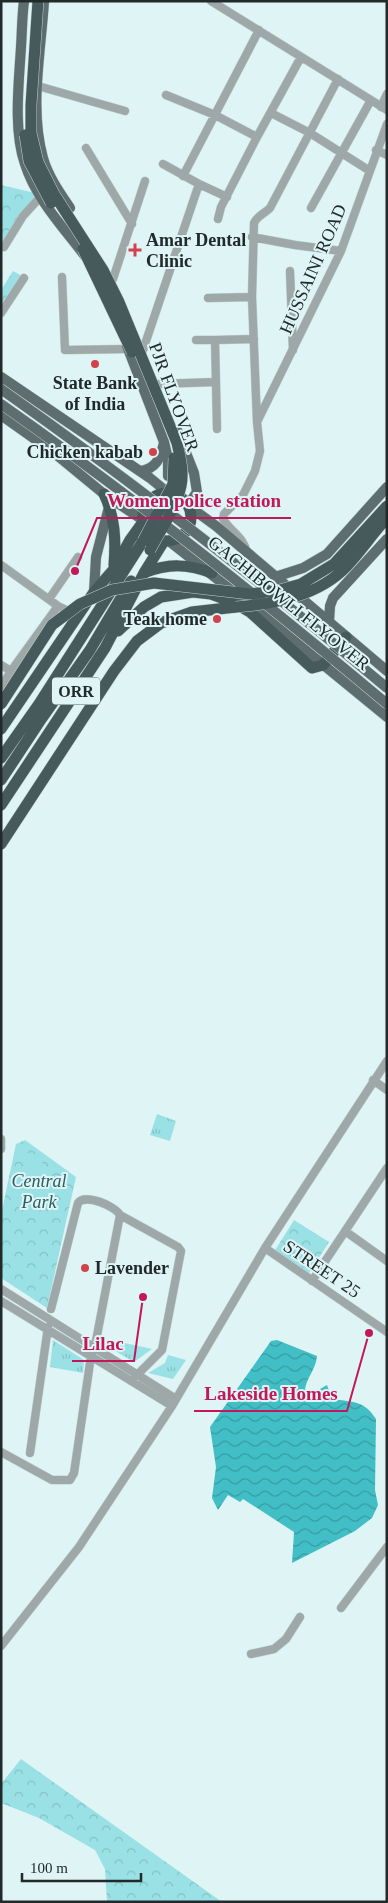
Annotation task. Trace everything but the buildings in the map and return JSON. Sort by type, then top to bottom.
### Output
[{"type":"highway","name":"PJR FLYOVER","points":[[1,780],[90,650],[150,550],[176,501],[182,484],[181,461],[177,443],[118,302],[103,270],[54,194],[38,162],[31,124],[38,1]]},
{"type":"highway","name":"PJR FLYOVER","points":[[1,758],[39,704],[143,540],[173,484],[174,457],[140,369],[80,243],[53,207],[29,161],[24,116],[23,2]]},
{"type":"highway","points":[[167,492],[180,496],[189,506],[191,516],[187,531],[180,537],[166,541],[150,535],[143,521],[144,508],[148,502],[153,496],[167,492]]},
{"type":"highway","points":[[104,494],[109,506],[116,538],[114,569]]},
{"type":"highway","points":[[1,704],[52,625],[80,604],[112,590],[154,583],[250,594],[276,591],[301,584],[334,564],[387,506]]},
{"type":"highway","points":[[1,844],[114,671],[137,641],[161,623],[192,612],[260,605],[313,590],[347,566],[387,518]]},
{"type":"highway","name":"ORR","points":[[1,729],[94,592],[114,569],[143,521]]},
{"type":"highway","name":"ORR","points":[[1,805],[105,648],[144,573],[166,541]]},
{"type":"highway","points":[[144,573],[158,567],[176,565],[194,567],[212,573]]},
{"type":"highway","points":[[105,648],[119,630],[144,607],[161,596],[193,592],[211,594],[250,612],[312,668],[323,665],[346,636]]},
{"type":"main road","points":[[44,1],[37,129],[43,159],[55,185],[113,279],[143,350],[194,473],[197,492],[189,506],[216,526],[387,672]]},
{"type":"main road","points":[[23,2],[18,83],[19,130],[24,164],[40,195],[89,261],[106,292],[164,442],[168,459],[167,492]]},
{"type":"main road","points":[[1,377],[140,471],[167,492]]},
{"type":"main road","name":"GACHIBOWLI FLYOVER","points":[[1,389],[112,470],[262,584],[387,688]]},
{"type":"main road","name":"GACHIBOWLI FLYOVER","points":[[1,404],[186,540],[272,608],[387,704]]},
{"type":"main road","points":[[1,416],[53,452],[104,494],[143,521]]},
{"type":"main road","points":[[53,452],[70,425]]},
{"type":"main road","points":[[140,471],[150,470],[157,464],[164,442]]},
{"type":"main road","points":[[275,577],[303,568],[328,554],[387,487]]},
{"type":"main road","points":[[94,592],[96,557],[109,506]]},
{"type":"main road","points":[[329,622],[330,606],[333,598],[387,539]]},
{"type":"main road","points":[[166,541],[212,573],[387,717]]},
{"type":"street","points":[[211,1],[384,108],[387,94]]},
{"type":"street","points":[[183,176],[259,30]]},
{"type":"street","points":[[218,219],[257,137],[301,57]]},
{"type":"street","points":[[247,552],[245,543],[223,519],[224,514],[243,495],[255,471],[260,450],[257,422],[252,298],[252,237],[254,223],[256,218],[270,208],[338,79]]},
{"type":"street","points":[[38,86],[125,111]]},
{"type":"street","points":[[166,95],[215,115],[257,137]]},
{"type":"street","points":[[311,208],[371,100]]},
{"type":"street","points":[[271,113],[343,149],[370,170]]},
{"type":"street","name":"HUSSAINI ROAD","points":[[257,422],[341,251],[387,124]]},
{"type":"street","points":[[86,148],[132,224]]},
{"type":"street","points":[[376,150],[387,155]]},
{"type":"street","points":[[163,164],[227,197]]},
{"type":"street","points":[[113,279],[145,181]]},
{"type":"street","points":[[143,350],[199,184]]},
{"type":"street","points":[[2,248],[23,216],[40,195],[55,185]]},
{"type":"street","points":[[252,237],[341,251]]},
{"type":"street","points":[[290,271],[293,350]]},
{"type":"street","points":[[62,277],[65,350],[128,349]]},
{"type":"street","points":[[1,313],[24,278]]},
{"type":"street","points":[[208,298],[252,298]]},
{"type":"street","points":[[196,340],[254,339]]},
{"type":"street","points":[[215,340],[217,429]]},
{"type":"street","points":[[157,384],[216,382]]},
{"type":"street","points":[[49,599],[78,557]]},
{"type":"street","points":[[1,565],[58,606],[79,616]]},
{"type":"street","points":[[1,687],[58,606]]},
{"type":"street","points":[[1,665],[11,671]]},
{"type":"street","points":[[1,1646],[79,1547],[174,1402],[265,1248],[387,1061]]},
{"type":"street","points":[[373,1080],[387,1090]]},
{"type":"street","points":[[1,1139],[1,1149]]},
{"type":"street","points":[[312,1281],[387,1168]]},
{"type":"street","points":[[52,1309],[80,1200],[85,1198],[113,1207],[120,1215],[178,1248],[180,1251],[162,1350],[131,1381]]},
{"type":"street","points":[[1,1452],[52,1480],[70,1480],[74,1473],[91,1356],[95,1346],[120,1215]]},
{"type":"street","points":[[345,1231],[387,1261]]},
{"type":"street","name":"STREET 25","points":[[265,1248],[387,1332]]},
{"type":"street","points":[[3,1290],[95,1346],[174,1402],[131,1381],[2,1304],[3,1290]]},
{"type":"street","points":[[30,1453],[50,1320]]},
{"type":"street","points":[[342,1608],[387,1547]]},
{"type":"street","points":[[251,1654],[274,1649],[286,1639],[300,1617]]},
{"type":"green space","points":[[1,185],[35,193],[36,195],[3,243],[1,242]]},
{"type":"green space","points":[[13,271],[22,276],[4,305],[1,303],[1,290]]},
{"type":"green space","points":[[157,1114],[176,1121],[170,1141],[150,1135]]},
{"type":"green space","name":"Central Park","points":[[25,1140],[76,1177],[47,1308],[1,1278],[1,1215],[16,1144]]},
{"type":"green space","points":[[27,1153],[44,1156],[37,1189],[20,1186]]},
{"type":"green space","points":[[294,1220],[329,1242],[308,1275],[274,1252]]},
{"type":"green space","points":[[53,1340],[84,1360],[83,1373],[50,1367]]},
{"type":"green space","points":[[111,1340],[152,1349],[134,1362],[110,1348]]},
{"type":"green space","points":[[168,1355],[186,1360],[173,1379],[148,1373],[165,1363]]},
{"type":"green space","points":[[21,1759],[222,1902],[107,1902],[105,1869],[95,1850],[39,1818],[1,1803],[1,1784]]},
{"type":"water","points":[[277,1340],[317,1356],[305,1389],[313,1393],[327,1385],[332,1399],[362,1405],[376,1419],[375,1490],[378,1505],[372,1518],[355,1531],[292,1563],[294,1532],[243,1499],[240,1502],[228,1495],[218,1510],[212,1498],[216,1467],[210,1427],[271,1341]]},
{"type":"place","name":"Amar Dental Clinic","points":[[135,250]]},
{"type":"place","name":"State Bank of India","points":[[95,364]]},
{"type":"place","name":"Chicken kabab","points":[[153,452]]},
{"type":"place","name":"Women police station","points":[[75,571]]},
{"type":"place","name":"Teak home","points":[[217,619]]},
{"type":"place","name":"Lavender","points":[[85,1268]]},
{"type":"place","name":"Lilac","points":[[143,1297]]},
{"type":"place","name":"Lakeside Homes","points":[[369,1333]]}]
